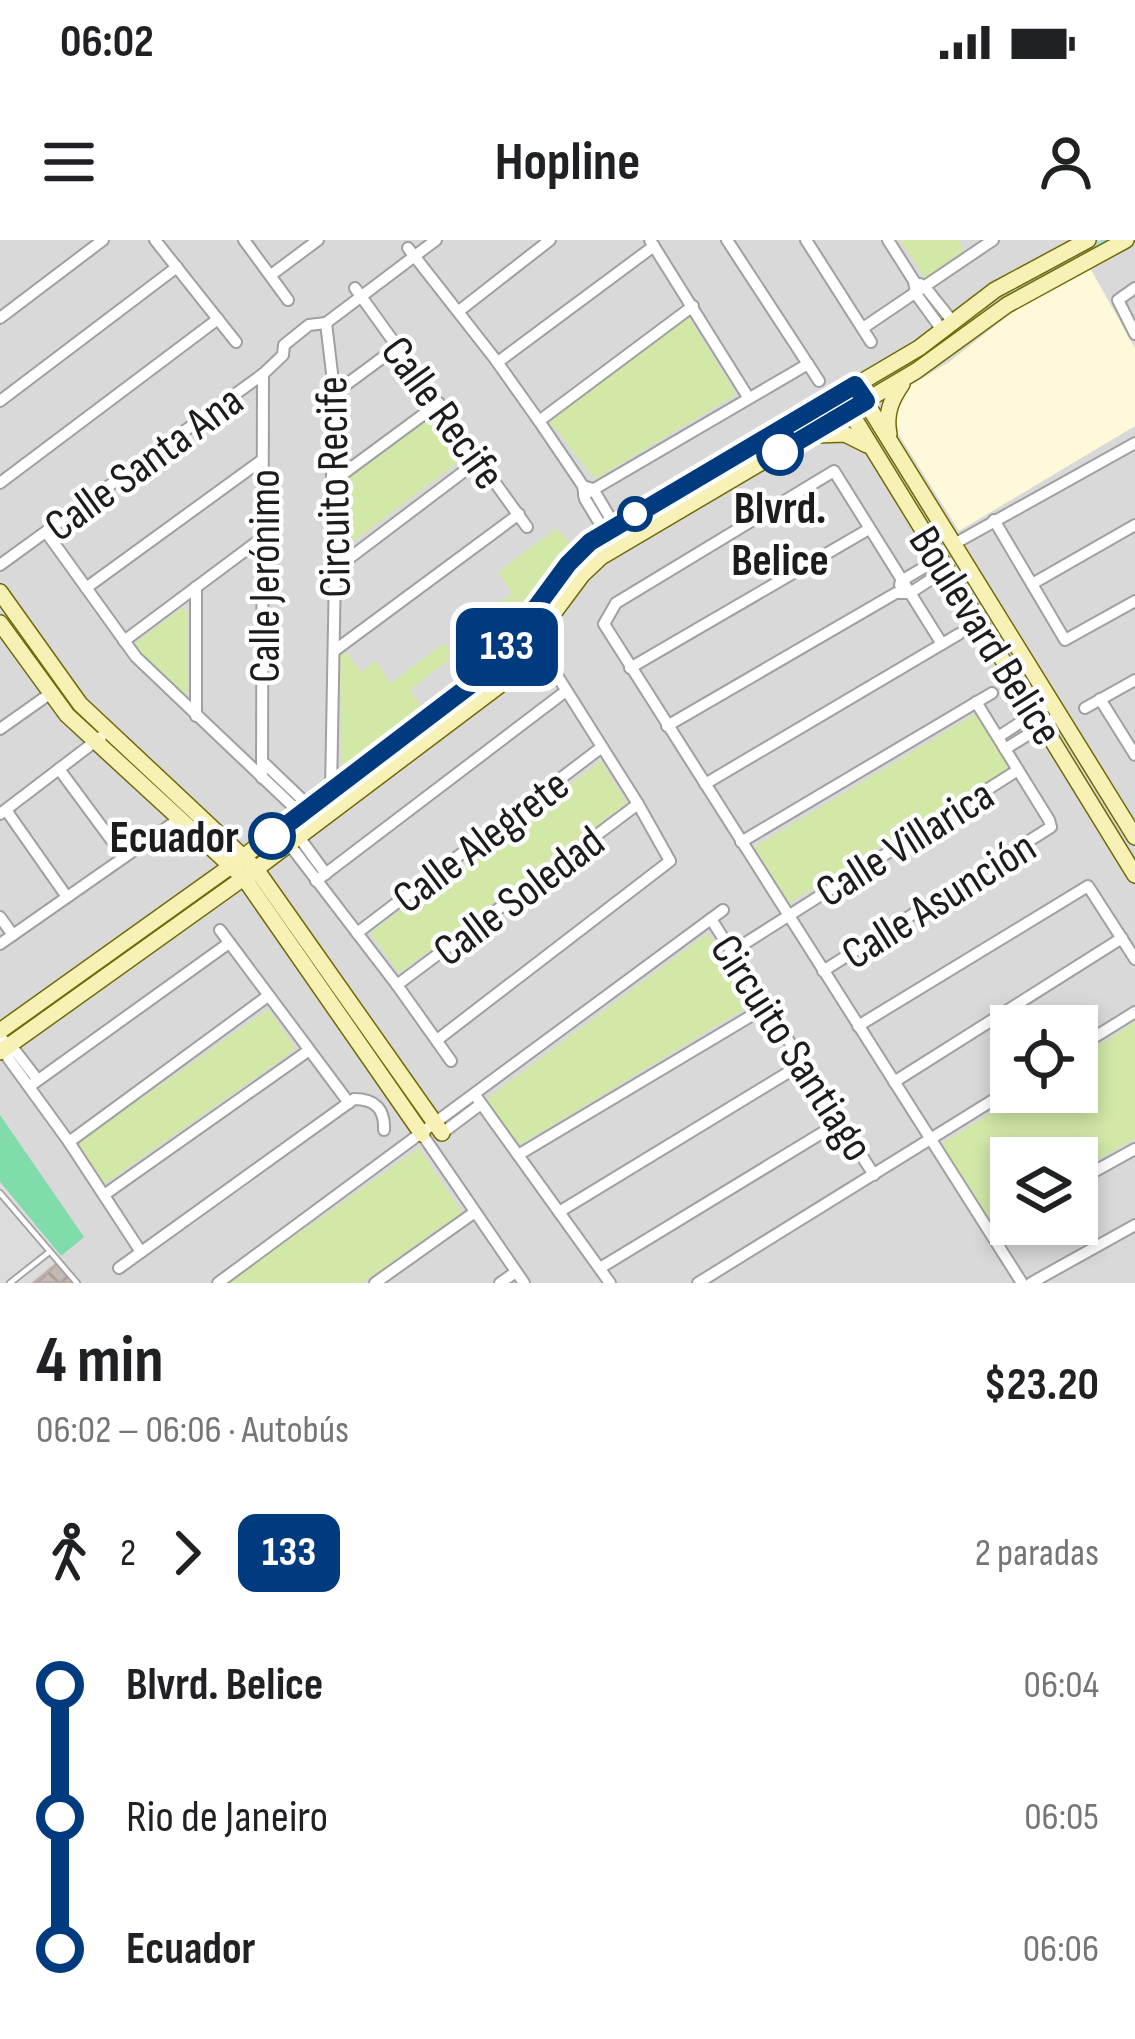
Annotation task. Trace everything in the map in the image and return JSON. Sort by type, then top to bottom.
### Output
[{"type":"main road","points":[[244,868],[305,810],[490,670],[578,553],[610,529],[919,348],[995,290],[1088,240]]},
{"type":"main road","points":[[2,1042],[244,868],[294,841],[500,685],[582,575],[602,557],[907,377],[1006,305],[1126,240]]},
{"type":"main road","points":[[891,443],[887,418],[907,377]]},
{"type":"main road","name":"Boulevard Belice","points":[[855,385],[1135,837]]},
{"type":"main road","name":"Boulevard Belice","points":[[839,394],[1135,875]]},
{"type":"main road","points":[[801,439],[844,434],[876,454]]},
{"type":"main road","points":[[0,592],[102,736],[179,819],[244,868]]},
{"type":"main road","points":[[0,623],[6,642],[67,715],[102,736],[244,868],[432,1134]]},
{"type":"street","points":[[0,318],[103,240]]},
{"type":"street","points":[[155,240],[236,342]]},
{"type":"street","points":[[244,240],[288,300]]},
{"type":"street","points":[[271,275],[318,240]]},
{"type":"street","points":[[358,292],[411,252],[436,240]]},
{"type":"street","points":[[459,311],[550,240]]},
{"type":"street","points":[[727,240],[819,381]]},
{"type":"street","points":[[806,240],[871,342]]},
{"type":"street","points":[[887,240],[947,326]]},
{"type":"street","points":[[863,328],[971,245],[992,240]]},
{"type":"street","points":[[498,362],[652,243],[748,397]]},
{"type":"street","points":[[411,252],[498,362],[610,529]]},
{"type":"street","points":[[0,401],[177,267]]},
{"type":"street","points":[[1135,288],[1118,300],[1135,334]]},
{"type":"street","name":"Calle Recife","points":[[283,355],[284,345],[309,326],[326,323],[358,292],[527,527]]},
{"type":"street","points":[[539,422],[693,306]]},
{"type":"street","points":[[0,483],[218,319]]},
{"type":"street","name":"Circuito Recife","points":[[326,323],[335,569],[331,791]]},
{"type":"street","points":[[332,395],[397,346]]},
{"type":"street","name":"Calle Santa Ana","points":[[0,565],[283,355]]},
{"type":"street","points":[[587,490],[808,364]]},
{"type":"street","name":"Calle Jerónimo","points":[[262,778],[263,374]]},
{"type":"street","points":[[332,482],[439,403]]},
{"type":"street","points":[[954,544],[1135,442]]},
{"type":"street","points":[[86,587],[262,460]]},
{"type":"street","points":[[335,569],[479,460]]},
{"type":"street","points":[[942,644],[903,589],[834,471],[616,603],[604,624],[988,1230],[1027,1283],[1135,1225]]},
{"type":"street","name":"Circuito Recife","points":[[334,651],[519,514]]},
{"type":"street","points":[[994,520],[1065,640],[1135,601]]},
{"type":"street","points":[[1032,584],[1135,525]]},
{"type":"street","points":[[630,668],[869,529]]},
{"type":"street","points":[[46,532],[124,641],[262,778],[305,810]]},
{"type":"street","points":[[124,641],[262,538]]},
{"type":"street","points":[[667,726],[943,563]]},
{"type":"street","points":[[196,587],[196,716]]},
{"type":"street","points":[[704,784],[959,634]]},
{"type":"street","points":[[437,1040],[670,861],[558,677]]},
{"type":"street","points":[[1085,708],[1135,680]]},
{"type":"street","points":[[321,878],[566,691]]},
{"type":"street","points":[[0,729],[51,692]]},
{"type":"street","points":[[741,842],[992,693]]},
{"type":"street","points":[[1100,699],[1135,755]]},
{"type":"street","name":"Calle Asunción","points":[[823,971],[1051,827],[976,702]]},
{"type":"street","points":[[1002,743],[1056,709]]},
{"type":"street","points":[[67,897],[3,812],[102,736]]},
{"type":"street","name":"Calle Alegrete","points":[[358,933],[602,747]]},
{"type":"street","points":[[264,763],[305,810]]},
{"type":"street","points":[[59,769],[124,857]]},
{"type":"street","name":"Calle Villarica","points":[[734,951],[1018,770]]},
{"type":"street","name":"Calle Soledad","points":[[397,985],[638,804]]},
{"type":"street","points":[[0,944],[179,819]]},
{"type":"street","points":[[294,841],[451,1061]]},
{"type":"street","points":[[858,1026],[1088,886],[1135,959]]},
{"type":"street","name":"Circuito Santiago","points":[[218,1283],[432,1134],[723,910]]},
{"type":"street","points":[[0,917],[13,935]]},
{"type":"street","name":"Circuito Santiago","points":[[711,919],[874,1175]]},
{"type":"street","points":[[220,930],[349,1103]]},
{"type":"street","points":[[894,1082],[1122,938]]},
{"type":"street","points":[[33,1083],[229,943]]},
{"type":"street","points":[[69,1142],[268,996]]},
{"type":"street","points":[[518,1155],[766,1007]]},
{"type":"street","points":[[1098,1035],[1135,1012]]},
{"type":"street","points":[[2,1042],[17,1053],[141,1252]]},
{"type":"street","points":[[104,1195],[308,1051]]},
{"type":"street","points":[[559,1212],[802,1064]]},
{"type":"street","points":[[119,1268],[354,1099],[380,1108],[384,1130]]},
{"type":"street","points":[[478,1099],[610,1283]]},
{"type":"street","name":"Circuito Santiago","points":[[698,1283],[990,1102]]},
{"type":"street","points":[[599,1268],[840,1121]]},
{"type":"street","points":[[432,1134],[475,1212],[520,1277],[500,1283]]},
{"type":"street","points":[[1098,1169],[1135,1149]]},
{"type":"street","points":[[375,1283],[475,1212]]},
{"type":"lane","points":[[0,1195],[77,1283]]},
{"type":"lane","points":[[10,1283],[50,1252]]},
{"type":"shaded area","points":[[0,240],[1135,240],[1135,1283],[0,1283]]},
{"type":"shaded area","points":[[1090,268],[1135,348],[1135,426],[959,531],[897,432],[894,414],[901,396],[1011,313]]},
{"type":"shaded area","points":[[0,1182],[61,1256],[28,1283],[0,1283]]},
{"type":"green space","points":[[900,240],[958,240],[964,250],[925,278]]},
{"type":"green space","points":[[688,317],[737,394],[595,479],[549,421]]},
{"type":"green space","points":[[432,416],[438,417],[466,456],[342,550],[342,484]]},
{"type":"green space","points":[[557,528],[571,545],[484,660],[477,657],[468,646],[486,633],[476,619],[512,593],[498,572]]},
{"type":"green space","points":[[182,608],[188,611],[185,695],[134,644]]},
{"type":"green space","points":[[444,643],[454,656],[410,690],[423,709],[341,771],[340,655],[345,651],[361,672],[375,661],[391,683]]},
{"type":"green space","points":[[975,714],[1009,768],[789,903],[754,847]]},
{"type":"green space","points":[[601,761],[627,803],[399,973],[370,933]]},
{"type":"green space","points":[[708,933],[752,1004],[518,1146],[486,1099]]},
{"type":"green space","points":[[268,1009],[296,1049],[104,1184],[78,1143]]},
{"type":"green space","points":[[1135,1022],[1135,1139],[1098,1159],[1098,1137],[990,1137],[988,1221],[941,1144],[990,1113],[1098,1113],[1098,1046]]},
{"type":"green space","points":[[0,1115],[84,1237],[61,1256],[0,1182]]},
{"type":"green space","points":[[419,1148],[462,1212],[362,1283],[228,1283]]},
{"type":"building","points":[[58,1263],[75,1283],[34,1283]]},
{"type":"waterway","points":[[1002,299],[1105,240]]},
{"type":"waterway","points":[[872,388],[912,364]]},
{"type":"waterway","points":[[741,466],[837,408]]},
{"type":"waterway","points":[[18,1030],[152,934]]},
{"type":"bus line","name":"133","points":[[272,836],[490,670],[568,564],[590,542],[855,385],[866,401],[780,452]]},
{"type":"place","name":"Blvrd. Belice","points":[[780,452]]},
{"type":"place","name":"Ecuador","points":[[272,836]]}]
